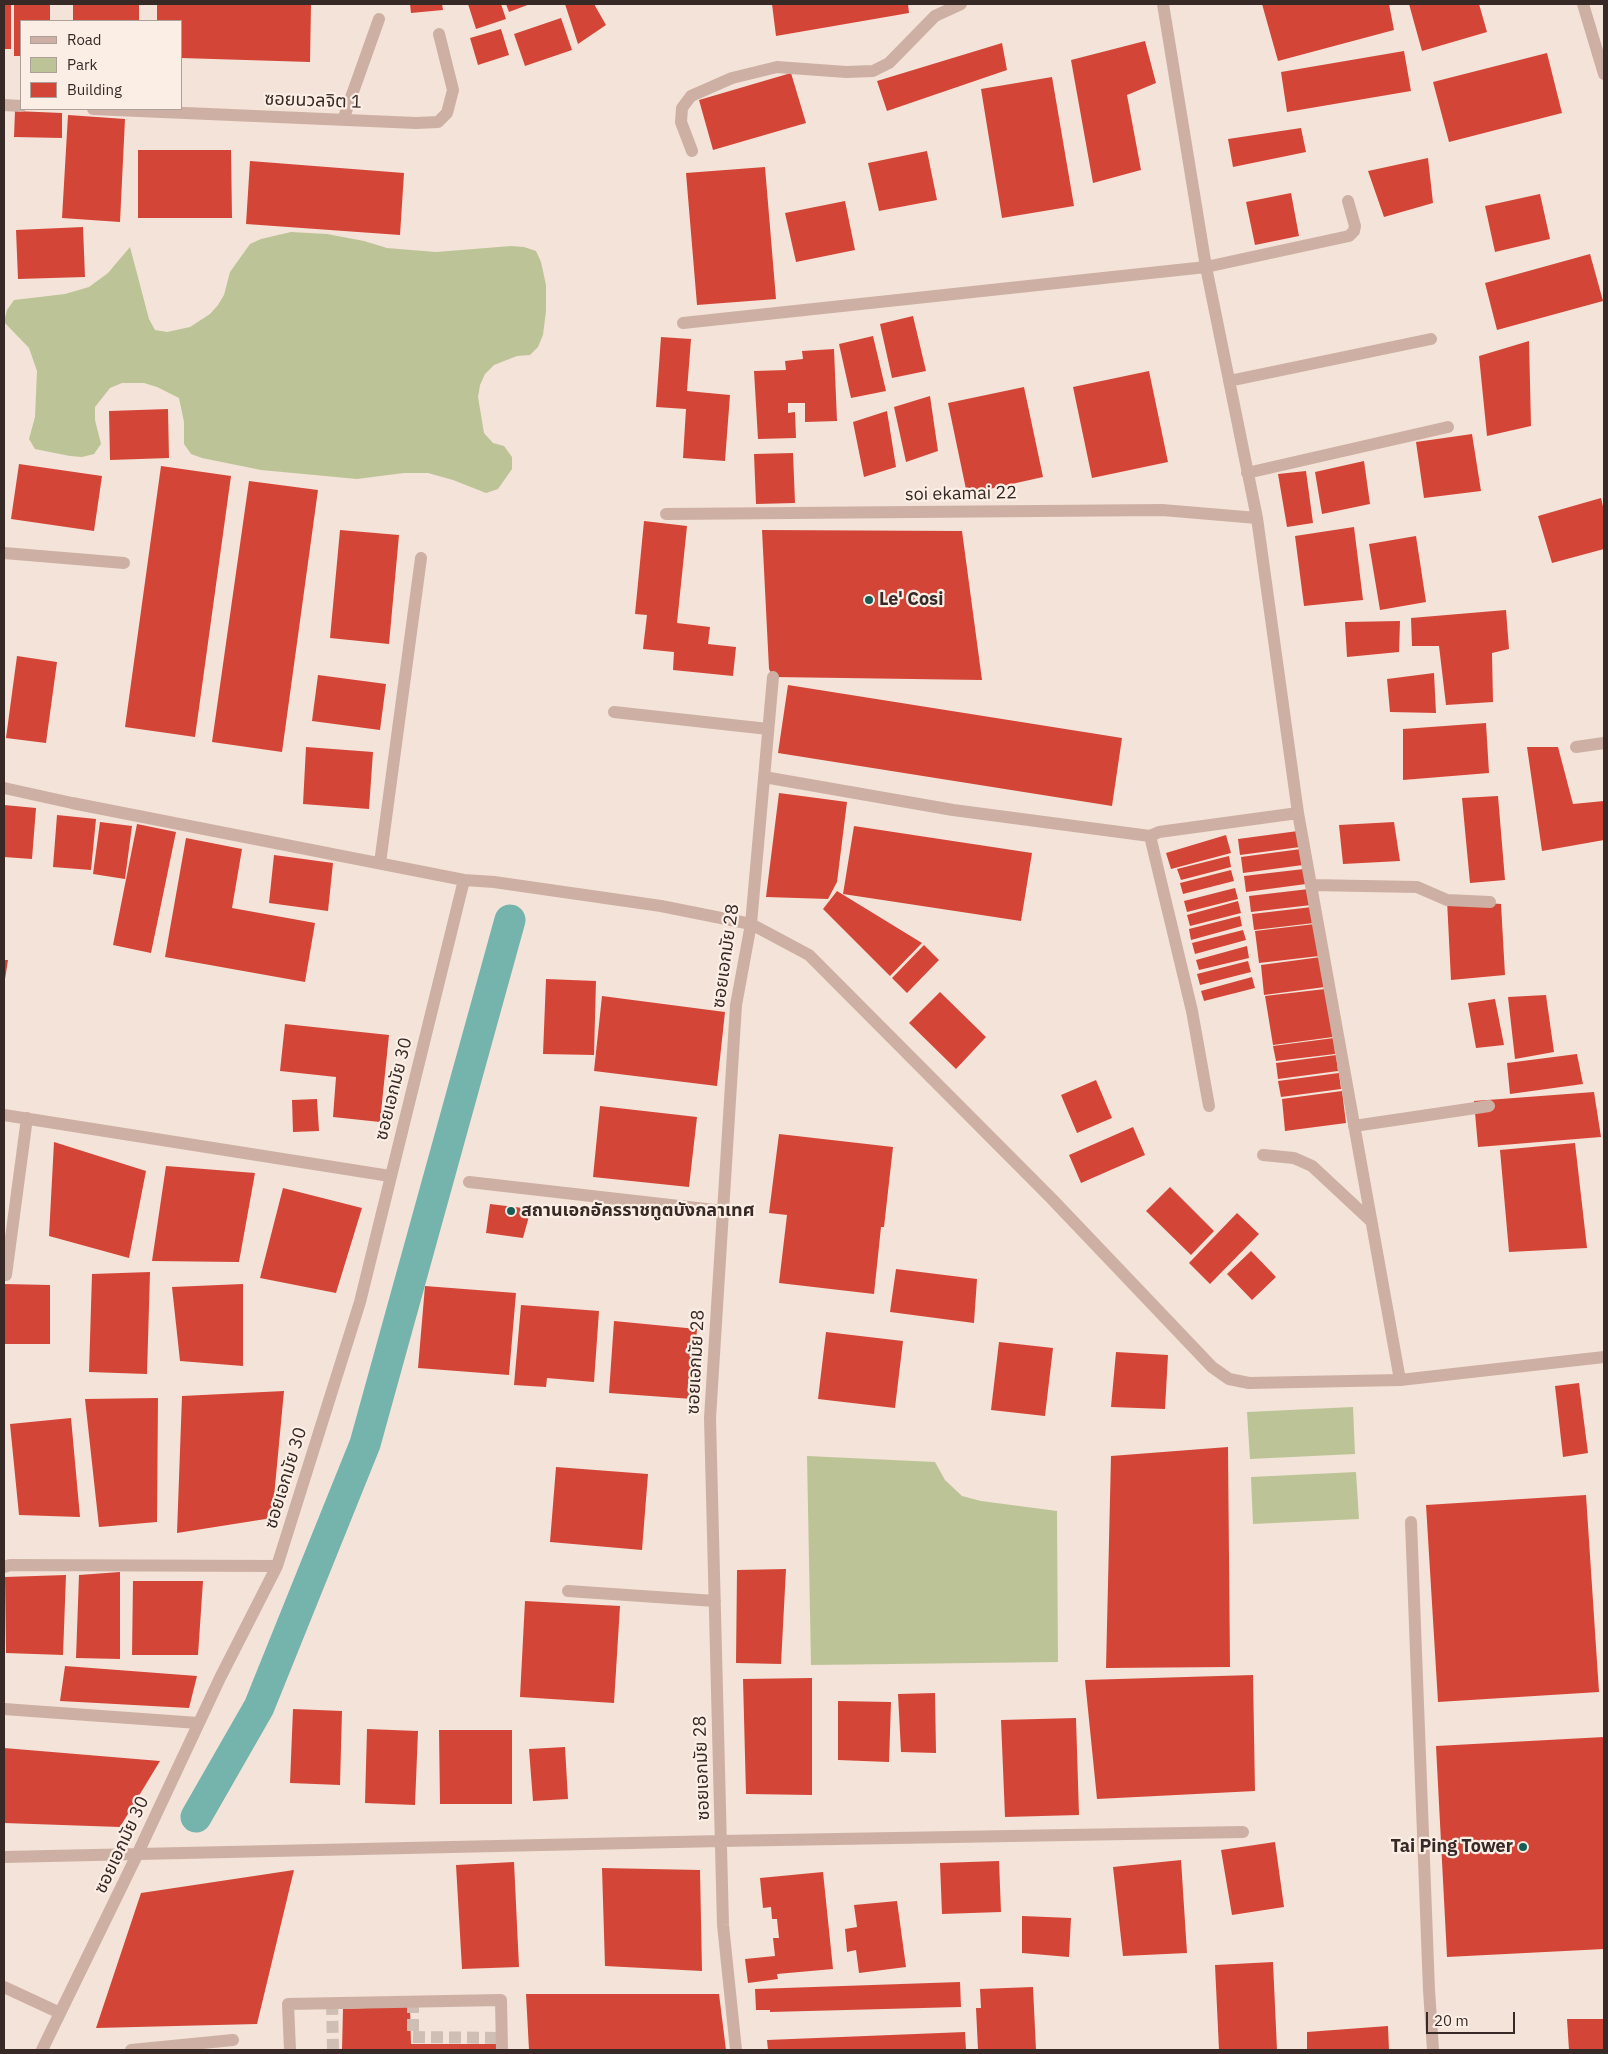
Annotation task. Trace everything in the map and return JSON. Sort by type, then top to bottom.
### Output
[{"type":"street","points":[[692,151],[681,122],[682,108],[691,96],[732,78],[777,68],[846,72],[873,71],[889,63],[934,10],[962,4]]},
{"type":"street","points":[[1163,4],[1206,267],[1257,518],[1298,813],[1400,1380]]},
{"type":"street","points":[[1583,4],[1604,74]]},
{"type":"street","points":[[343,120],[379,20]]},
{"type":"street","name":"ซอยนวลจิต 1","points":[[116,110],[343,120],[438,122],[447,113],[453,90],[439,34]]},
{"type":"street","points":[[4,105],[20,106]]},
{"type":"street","points":[[683,323],[1206,267],[1349,236],[1354,231],[1355,226],[1348,201]]},
{"type":"street","points":[[1229,381],[1431,339]]},
{"type":"street","points":[[1247,473],[1448,427]]},
{"type":"street","name":"soi ekamai 22","points":[[666,514],[1162,510],[1257,518]]},
{"type":"street","points":[[4,553],[124,563]]},
{"type":"street","points":[[380,863],[421,558]]},
{"type":"street","name":"ซอยเอกมัย 28","points":[[736,2050],[724,1925],[710,1418],[736,1006],[750,924],[773,677]]},
{"type":"street","points":[[614,712],[768,729]]},
{"type":"street","points":[[1576,747],[1604,743]]},
{"type":"street","points":[[764,777],[952,810],[1150,836],[1159,832],[1298,813]]},
{"type":"street","points":[[4,788],[72,804],[464,880],[494,882],[661,906],[750,924],[809,955],[1051,1198],[1212,1367],[1229,1379],[1249,1383],[1400,1380],[1604,1357]]},
{"type":"street","points":[[1150,836],[1192,1011],[1210,1106]]},
{"type":"street","name":"ซอยเอกมัย 30","points":[[42,2050],[137,1856],[198,1723],[277,1566],[360,1302],[464,880]]},
{"type":"street","points":[[1311,886],[1417,887],[1447,900],[1490,902]]},
{"type":"street","points":[[1354,1126],[1489,1106]]},
{"type":"street","points":[[4,1115],[390,1176]]},
{"type":"street","points":[[6,1275],[27,1118]]},
{"type":"street","points":[[1263,1156],[1294,1158],[1312,1166],[1371,1221]]},
{"type":"street","points":[[469,1182],[723,1211]]},
{"type":"street","points":[[1411,1522],[1433,2050]]},
{"type":"street","points":[[4,1567],[10,1565],[277,1566]]},
{"type":"street","points":[[568,1591],[715,1601]]},
{"type":"street","points":[[4,1709],[198,1723]]},
{"type":"street","points":[[4,1857],[137,1856],[721,1841],[1243,1832]]},
{"type":"street","points":[[4,1987],[60,2013]]},
{"type":"street","points":[[290,2050],[288,2004],[501,2000],[502,2050]]},
{"type":"street","points":[[131,2050],[233,2040]]},
{"type":"green space","points":[[291,232],[327,234],[364,241],[387,248],[436,252],[511,246],[524,247],[536,251],[541,262],[546,285],[546,311],[543,335],[538,347],[530,355],[517,356],[494,365],[485,374],[480,385],[478,397],[484,433],[493,443],[504,446],[512,457],[512,469],[498,489],[486,493],[453,480],[428,473],[404,473],[357,479],[261,470],[202,458],[191,454],[184,444],[184,422],[179,398],[144,383],[122,383],[110,388],[95,407],[95,420],[101,444],[94,454],[82,457],[70,456],[35,449],[29,439],[35,417],[37,371],[29,348],[4,322],[7,310],[14,300],[65,294],[89,287],[108,273],[130,247],[149,319],[155,330],[167,332],[190,327],[210,314],[218,305],[224,295],[230,272],[250,244],[261,239]]},
{"type":"green space","points":[[1353,1407],[1355,1454],[1250,1459],[1247,1412]]},
{"type":"green space","points":[[807,1456],[935,1462],[945,1480],[962,1496],[981,1501],[1057,1511],[1058,1662],[811,1665]]},
{"type":"green space","points":[[1356,1472],[1359,1519],[1253,1524],[1251,1477]]},
{"type":"building","points":[[4,4],[11,4],[11,49],[4,49]]},
{"type":"building","points":[[14,4],[50,4],[50,20],[20,20],[20,56],[14,56]]},
{"type":"building","points":[[73,4],[139,4],[139,20],[73,20]]},
{"type":"building","points":[[157,4],[311,4],[310,62],[182,58],[182,20],[157,20]]},
{"type":"building","points":[[410,4],[442,4],[443,10],[411,13]]},
{"type":"building","points":[[468,4],[501,4],[506,19],[476,29]]},
{"type":"building","points":[[506,4],[530,4],[509,12]]},
{"type":"building","points":[[565,4],[594,4],[606,25],[578,44]]},
{"type":"building","points":[[772,4],[908,4],[909,13],[776,36]]},
{"type":"building","points":[[1262,4],[1389,4],[1394,30],[1278,61]]},
{"type":"building","points":[[1409,4],[1479,4],[1487,32],[1422,51]]},
{"type":"building","points":[[561,18],[572,50],[525,66],[514,34]]},
{"type":"building","points":[[501,29],[509,55],[478,65],[470,38]]},
{"type":"building","points":[[1145,41],[1156,83],[1127,95],[1141,170],[1093,183],[1071,60]]},
{"type":"building","points":[[1002,43],[1007,70],[887,111],[877,81]]},
{"type":"building","points":[[1404,51],[1411,91],[1287,112],[1281,72]]},
{"type":"building","points":[[1547,53],[1562,113],[1449,142],[1433,82]]},
{"type":"building","points":[[791,73],[806,123],[713,150],[699,100]]},
{"type":"building","points":[[1052,77],[1074,206],[1002,218],[981,89]]},
{"type":"building","points":[[15,111],[62,113],[62,138],[14,137]]},
{"type":"building","points":[[68,115],[125,119],[120,222],[62,218]]},
{"type":"building","points":[[1301,128],[1306,152],[1233,167],[1228,139]]},
{"type":"building","points":[[138,150],[231,150],[232,218],[138,218]]},
{"type":"building","points":[[927,151],[937,200],[879,211],[868,163]]},
{"type":"building","points":[[1428,158],[1433,203],[1384,217],[1368,171]]},
{"type":"building","points":[[250,161],[404,173],[400,235],[246,224]]},
{"type":"building","points":[[765,167],[776,299],[697,305],[686,173]]},
{"type":"building","points":[[1291,193],[1299,236],[1255,245],[1246,202]]},
{"type":"building","points":[[1540,194],[1550,239],[1495,252],[1485,206]]},
{"type":"building","points":[[845,201],[855,250],[796,262],[785,213]]},
{"type":"building","points":[[83,227],[85,277],[18,279],[16,230]]},
{"type":"building","points":[[1590,254],[1603,301],[1497,330],[1485,283]]},
{"type":"building","points":[[913,316],[926,371],[892,378],[880,324]]},
{"type":"building","points":[[873,336],[886,391],[851,398],[839,344]]},
{"type":"building","points":[[661,337],[691,339],[687,391],[730,395],[725,461],[683,458],[686,409],[656,407]]},
{"type":"building","points":[[1529,341],[1531,426],[1487,436],[1479,356]]},
{"type":"building","points":[[834,349],[837,421],[805,422],[805,403],[788,403],[788,413],[795,412],[796,438],[758,439],[754,371],[786,370],[785,361],[803,359],[802,351]]},
{"type":"building","points":[[1149,371],[1168,462],[1092,478],[1073,387]]},
{"type":"building","points":[[1024,387],[1043,477],[967,494],[948,403]]},
{"type":"building","points":[[930,396],[938,451],[906,462],[894,407]]},
{"type":"building","points":[[168,409],[169,458],[110,460],[109,411]]},
{"type":"building","points":[[887,411],[896,467],[864,477],[853,422]]},
{"type":"building","points":[[1472,434],[1481,491],[1424,498],[1416,442]]},
{"type":"building","points":[[793,453],[795,503],[756,504],[754,454]]},
{"type":"building","points":[[1364,461],[1370,504],[1322,514],[1315,472]]},
{"type":"building","points":[[19,464],[102,476],[94,531],[11,519]]},
{"type":"building","points":[[161,466],[231,476],[195,737],[125,727]]},
{"type":"building","points":[[1306,471],[1313,523],[1287,527],[1278,474]]},
{"type":"building","points":[[249,481],[318,490],[282,752],[212,742]]},
{"type":"building","points":[[1601,498],[1604,511],[1604,549],[1552,563],[1538,516]]},
{"type":"building","points":[[644,521],[687,526],[677,623],[710,627],[708,644],[736,647],[733,676],[673,670],[674,652],[643,649],[647,615],[635,614]]},
{"type":"building","points":[[1354,527],[1363,600],[1304,606],[1295,536]]},
{"type":"building","points":[[340,530],[399,535],[389,644],[330,638]]},
{"type":"building","name":"Le' Cosi","points":[[762,530],[962,531],[982,680],[773,677],[769,669]]},
{"type":"building","points":[[1416,536],[1426,602],[1380,610],[1369,544]]},
{"type":"building","points":[[1506,610],[1509,649],[1492,653],[1493,702],[1446,705],[1439,646],[1412,646],[1411,618]]},
{"type":"building","points":[[1400,621],[1399,652],[1347,657],[1345,622]]},
{"type":"building","points":[[17,656],[57,662],[46,743],[6,738]]},
{"type":"building","points":[[1434,673],[1436,713],[1390,712],[1387,679]]},
{"type":"building","points":[[318,675],[386,684],[380,730],[312,721]]},
{"type":"building","points":[[788,685],[1122,738],[1112,806],[778,753]]},
{"type":"building","points":[[1486,723],[1489,773],[1403,780],[1403,729]]},
{"type":"building","points":[[306,747],[373,752],[369,809],[303,804]]},
{"type":"building","points":[[1527,747],[1558,747],[1573,804],[1604,801],[1604,840],[1542,851]]},
{"type":"building","points":[[779,793],[847,802],[837,882],[828,899],[766,897]]},
{"type":"building","points":[[1498,796],[1505,880],[1470,883],[1462,798]]},
{"type":"building","points":[[4,805],[36,808],[32,859],[4,857]]},
{"type":"building","points":[[57,815],[96,819],[91,870],[53,867]]},
{"type":"building","points":[[100,822],[132,826],[125,879],[93,874]]},
{"type":"building","points":[[1394,822],[1400,861],[1343,864],[1339,825]]},
{"type":"building","points":[[137,824],[176,832],[151,953],[113,945]]},
{"type":"building","points":[[854,826],[1032,853],[1021,921],[843,894]]},
{"type":"building","points":[[1298,831],[1300,847],[1240,855],[1238,839]]},
{"type":"building","points":[[1226,835],[1231,853],[1171,869],[1166,853]]},
{"type":"building","points":[[186,838],[242,849],[232,908],[315,923],[305,982],[165,957]]},
{"type":"building","points":[[1301,849],[1303,865],[1243,873],[1241,857]]},
{"type":"building","points":[[274,855],[333,863],[328,911],[269,903]]},
{"type":"building","points":[[1229,856],[1231,867],[1181,880],[1177,869]]},
{"type":"building","points":[[1304,869],[1306,884],[1246,892],[1244,876]]},
{"type":"building","points":[[1231,870],[1234,881],[1183,894],[1180,883]]},
{"type":"building","points":[[1235,888],[1238,899],[1187,912],[1184,901]]},
{"type":"building","points":[[1309,889],[1311,905],[1251,912],[1249,896]]},
{"type":"building","points":[[837,891],[922,943],[890,976],[823,909]]},
{"type":"building","points":[[1447,900],[1501,904],[1505,975],[1451,980]]},
{"type":"building","points":[[1238,901],[1241,913],[1190,926],[1187,915]]},
{"type":"building","points":[[1312,907],[1314,923],[1254,930],[1252,914]]},
{"type":"building","points":[[1240,916],[1242,926],[1191,940],[1189,929]]},
{"type":"building","points":[[1315,924],[1319,956],[1259,963],[1255,931]]},
{"type":"building","points":[[1243,930],[1246,940],[1195,954],[1192,943]]},
{"type":"building","points":[[924,945],[939,960],[907,993],[892,978]]},
{"type":"building","points":[[1247,946],[1249,958],[1199,970],[1196,960]]},
{"type":"building","points":[[1321,957],[1325,987],[1264,995],[1261,965]]},
{"type":"building","points":[[4,960],[8,960],[5,979],[4,979]]},
{"type":"building","points":[[1248,961],[1251,972],[1200,985],[1197,974]]},
{"type":"building","points":[[1252,977],[1255,988],[1204,1001],[1201,991]]},
{"type":"building","points":[[546,979],[596,981],[594,1055],[543,1054]]},
{"type":"building","points":[[1325,989],[1333,1037],[1273,1045],[1265,996]]},
{"type":"building","points":[[940,992],[986,1037],[956,1069],[909,1023]]},
{"type":"building","points":[[1546,995],[1554,1052],[1515,1059],[1508,997]]},
{"type":"building","points":[[602,996],[725,1012],[717,1086],[594,1071]]},
{"type":"building","points":[[1495,999],[1504,1045],[1476,1048],[1468,1003]]},
{"type":"building","points":[[285,1024],[389,1035],[380,1122],[333,1117],[336,1077],[280,1071]]},
{"type":"building","points":[[1334,1038],[1335,1054],[1276,1061],[1273,1046]]},
{"type":"building","points":[[1577,1054],[1583,1084],[1510,1094],[1507,1063]]},
{"type":"building","points":[[1336,1055],[1338,1071],[1278,1079],[1276,1063]]},
{"type":"building","points":[[1339,1073],[1341,1089],[1281,1097],[1278,1081]]},
{"type":"building","points":[[1096,1080],[1112,1118],[1077,1133],[1061,1095]]},
{"type":"building","points":[[1342,1091],[1346,1123],[1285,1131],[1282,1099]]},
{"type":"building","points":[[1594,1092],[1601,1137],[1478,1147],[1474,1101]]},
{"type":"building","points":[[317,1099],[319,1131],[293,1132],[292,1100]]},
{"type":"building","points":[[600,1106],[697,1117],[689,1187],[593,1177]]},
{"type":"building","points":[[1133,1127],[1145,1155],[1081,1183],[1069,1155]]},
{"type":"building","points":[[779,1134],[893,1147],[884,1227],[881,1227],[874,1294],[779,1283],[787,1215],[769,1213]]},
{"type":"building","points":[[54,1142],[146,1171],[129,1258],[49,1236]]},
{"type":"building","points":[[1575,1143],[1587,1248],[1509,1252],[1500,1150]]},
{"type":"building","points":[[166,1166],[255,1173],[239,1262],[152,1261]]},
{"type":"building","points":[[1170,1187],[1214,1231],[1191,1255],[1146,1211]]},
{"type":"building","points":[[283,1188],[362,1208],[336,1293],[260,1278]]},
{"type":"building","points":[[490,1204],[531,1209],[523,1238],[486,1233]]},
{"type":"building","points":[[1237,1213],[1259,1234],[1210,1284],[1189,1263]]},
{"type":"building","points":[[1251,1251],[1276,1277],[1252,1300],[1227,1274]]},
{"type":"building","points":[[896,1269],[977,1279],[974,1323],[890,1312]]},
{"type":"building","points":[[150,1272],[147,1374],[89,1372],[92,1274]]},
{"type":"building","points":[[4,1284],[50,1285],[50,1344],[4,1344]]},
{"type":"building","points":[[243,1284],[243,1366],[180,1361],[172,1287]]},
{"type":"building","points":[[425,1286],[516,1293],[509,1375],[418,1368]]},
{"type":"building","points":[[521,1305],[599,1311],[594,1382],[547,1378],[546,1387],[514,1385]]},
{"type":"building","points":[[614,1321],[697,1329],[692,1399],[609,1393]]},
{"type":"building","points":[[826,1332],[903,1341],[895,1408],[818,1399]]},
{"type":"building","points":[[999,1342],[1053,1348],[1045,1416],[991,1410]]},
{"type":"building","points":[[1116,1352],[1168,1355],[1165,1409],[1111,1407]]},
{"type":"building","points":[[1579,1383],[1588,1453],[1563,1457],[1555,1386]]},
{"type":"building","points":[[284,1391],[272,1518],[177,1533],[182,1396]]},
{"type":"building","points":[[158,1398],[157,1522],[99,1527],[85,1399]]},
{"type":"building","points":[[71,1418],[80,1517],[19,1515],[10,1424]]},
{"type":"building","points":[[1228,1447],[1230,1667],[1106,1668],[1111,1456]]},
{"type":"building","points":[[556,1467],[648,1474],[642,1550],[550,1542]]},
{"type":"building","points":[[1586,1495],[1599,1692],[1438,1702],[1426,1505]]},
{"type":"building","points":[[786,1569],[781,1664],[736,1663],[737,1570]]},
{"type":"building","points":[[120,1572],[120,1659],[76,1658],[79,1575]]},
{"type":"building","points":[[66,1575],[63,1655],[6,1653],[5,1577]]},
{"type":"building","points":[[133,1581],[203,1581],[198,1655],[132,1655]]},
{"type":"building","points":[[525,1601],[620,1606],[614,1703],[520,1697]]},
{"type":"building","points":[[65,1666],[197,1676],[189,1708],[60,1701]]},
{"type":"building","points":[[1253,1675],[1255,1791],[1097,1799],[1085,1680]]},
{"type":"building","points":[[812,1678],[812,1795],[746,1794],[743,1679]]},
{"type":"building","points":[[935,1693],[936,1753],[901,1752],[898,1694]]},
{"type":"building","points":[[838,1701],[891,1702],[889,1762],[838,1760]]},
{"type":"building","points":[[293,1709],[342,1711],[340,1785],[290,1783]]},
{"type":"building","points":[[1076,1718],[1079,1815],[1005,1817],[1001,1720]]},
{"type":"building","points":[[367,1729],[418,1731],[415,1805],[365,1803]]},
{"type":"building","points":[[439,1730],[512,1730],[512,1804],[440,1804]]},
{"type":"building","name":"Tai Ping Tower","points":[[1604,1737],[1604,1949],[1447,1957],[1436,1746]]},
{"type":"building","points":[[565,1747],[568,1799],[533,1801],[529,1749]]},
{"type":"building","points":[[4,1748],[160,1761],[120,1827],[4,1823]]},
{"type":"building","points":[[1275,1842],[1284,1907],[1232,1915],[1221,1850]]},
{"type":"building","points":[[1181,1860],[1187,1953],[1123,1956],[1113,1867]]},
{"type":"building","points":[[999,1861],[1001,1912],[942,1914],[940,1863]]},
{"type":"building","points":[[514,1862],[519,1967],[462,1969],[456,1865]]},
{"type":"building","points":[[602,1868],[700,1870],[702,1971],[605,1966]]},
{"type":"building","points":[[294,1870],[257,2024],[96,2028],[141,1893]]},
{"type":"building","points":[[823,1872],[833,1969],[777,1974],[778,1979],[748,1983],[745,1959],[775,1956],[773,1938],[779,1938],[777,1919],[772,1919],[771,1907],[763,1908],[760,1878]]},
{"type":"building","points":[[897,1901],[906,1967],[859,1973],[856,1950],[847,1952],[845,1929],[857,1927],[854,1905]]},
{"type":"building","points":[[1022,1916],[1071,1918],[1069,1957],[1022,1953]]},
{"type":"building","points":[[1273,1962],[1277,2050],[1219,2050],[1215,1965]]},
{"type":"building","points":[[960,1982],[961,2007],[770,2012],[770,2010],[756,2010],[755,1989]]},
{"type":"building","points":[[1033,1987],[1036,2050],[978,2050],[976,2008],[981,2008],[980,1989]]},
{"type":"building","points":[[526,1994],[719,1994],[726,2050],[529,2050]]},
{"type":"building","points":[[410,2006],[411,2044],[496,2044],[496,2050],[342,2050],[343,2009]]},
{"type":"building","points":[[1567,2019],[1604,2019],[1604,2050],[1569,2050]]},
{"type":"building","points":[[1388,2026],[1389,2050],[1307,2050],[1307,2032]]},
{"type":"building","points":[[965,2032],[966,2050],[768,2050],[767,2040]]},
{"type":"waterway","points":[[196,1817],[259,1707],[365,1444],[510,920]]},
{"type":"tunnel","points":[[413,2001],[413,2037],[502,2038]]},
{"type":"tunnel","points":[[332,2003],[333,2050]]},
{"type":"place","name":"Le' Cosi","points":[[869,600]]},
{"type":"place","name":"สถานเอกอัครราชทูตบังกลาเทศ","points":[[511,1211]]},
{"type":"place","name":"Tai Ping Tower","points":[[1523,1847]]}]
